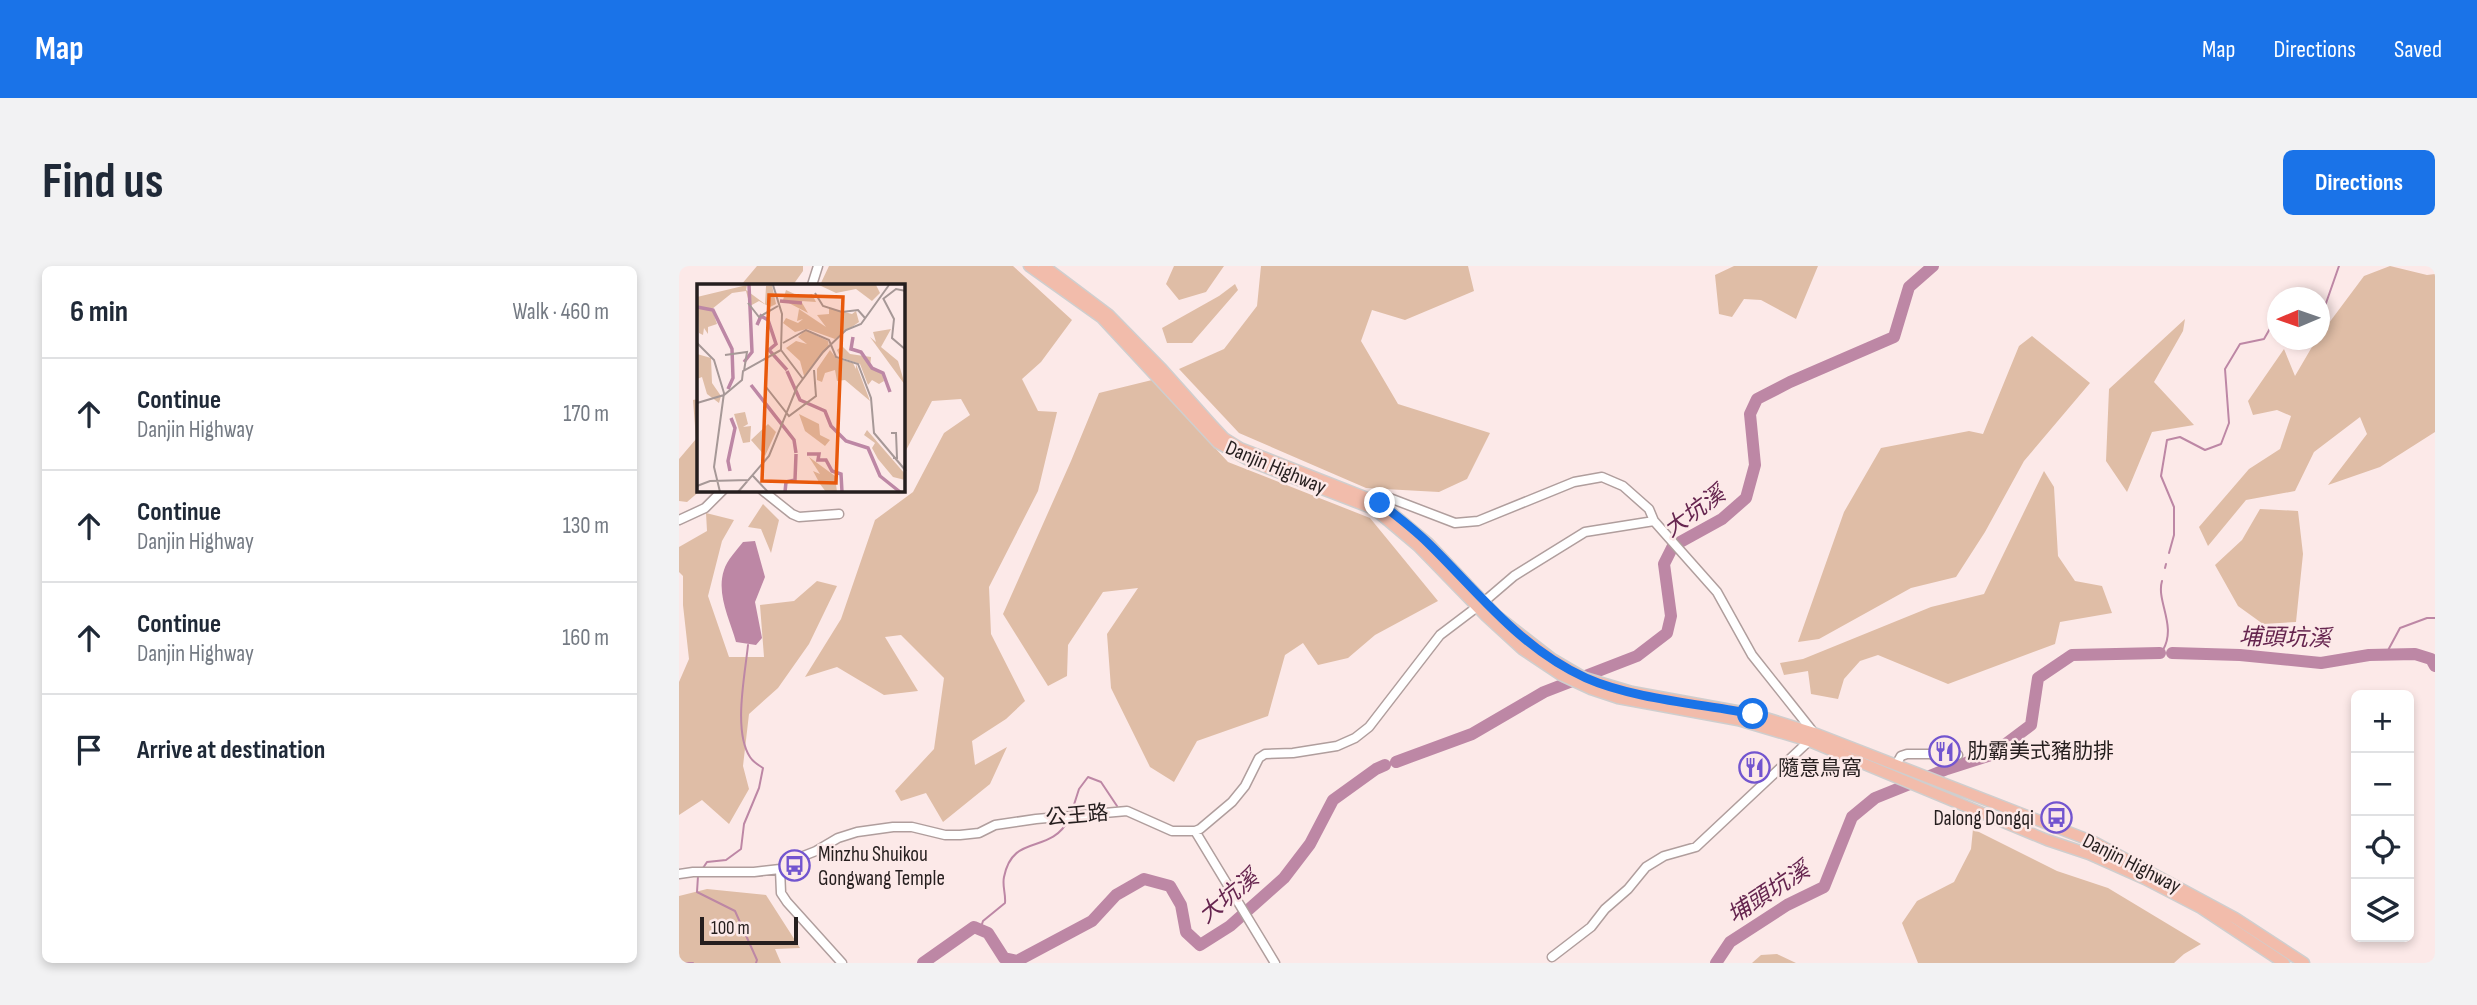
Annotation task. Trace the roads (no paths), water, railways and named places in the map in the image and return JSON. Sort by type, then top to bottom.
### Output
[{"type":"main road","name":"Danjin Highway","points":[[1030,266],[1102,318],[1205,431],[1226,449],[1252,462],[1377,506]]},
{"type":"main road","name":"Danjin Highway","points":[[1044,266],[1109,315],[1224,438],[1240,448],[1377,506],[1522,649],[1589,684],[1633,701],[1812,737],[1885,773],[2145,879],[2201,908],[2284,963]]},
{"type":"main road","points":[[1812,737],[1900,767]]},
{"type":"main road","name":"Danjin Highway","points":[[1900,767],[2094,842],[2235,918],[2304,963]]},
{"type":"street","points":[[812,284],[818,266]]},
{"type":"street","points":[[1377,506],[1388,497],[1455,523],[1478,521],[1574,482],[1602,477],[1623,486],[1649,509],[1654,520],[1717,592],[1752,655],[1812,737],[1696,847],[1664,856],[1646,867],[1591,927],[1552,957]]},
{"type":"street","points":[[679,520],[705,508],[721,492]]},
{"type":"street","points":[[764,492],[799,517],[839,514]]},
{"type":"street","points":[[1486,600],[1514,576],[1585,532],[1654,520]]},
{"type":"street","points":[[1275,963],[1195,831],[1232,802],[1245,786],[1259,758],[1265,754],[1293,754],[1337,746],[1355,738],[1369,727],[1440,635],[1473,601]]},
{"type":"street","points":[[1900,767],[1901,756],[1907,754],[1930,754],[1939,757],[1958,755]]},
{"type":"street","name":"公王路","points":[[679,874],[780,869],[838,838],[857,832],[912,827],[945,835],[969,834],[990,829],[995,825],[1067,815],[1127,811],[1172,831],[1195,831]]},
{"type":"street","points":[[780,869],[781,893],[842,963]]},
{"type":"waterway","name":"大坑溪","points":[[1396,762],[1472,734],[1544,692],[1637,656],[1667,633],[1671,616],[1664,564],[1673,546],[1722,519],[1746,498],[1755,465],[1750,414],[1757,399],[1894,337],[1909,287],[1933,266]]},
{"type":"waterway","points":[[2330,292],[2339,266]]},
{"type":"waterway","points":[[2169,553],[2174,535],[2174,507],[2161,476],[2167,440],[2180,437],[2205,450],[2221,444],[2229,423],[2225,369],[2240,344],[2264,339],[2267,334]]},
{"type":"waterway","points":[[2165,568],[2166,564]]},
{"type":"waterway","points":[[2147,653],[2163,650],[2167,641],[2162,581]]},
{"type":"waterway","points":[[2386,654],[2400,628],[2427,618],[2435,618]]},
{"type":"waterway","points":[[703,868],[707,862],[726,860],[741,849],[744,824],[759,788],[763,768],[750,757],[742,733],[741,702],[748,645]]},
{"type":"waterway","name":"埔頭坑溪","points":[[1716,963],[1730,942],[1787,905],[1824,887],[1852,817],[1875,798],[1947,769],[1991,755],[2031,725],[2038,678],[2072,655],[2160,653]]},
{"type":"waterway","name":"埔頭坑溪","points":[[2172,653],[2240,655],[2321,663],[2369,655],[2415,654],[2431,659],[2435,666]]},
{"type":"waterway","name":"大坑溪","points":[[923,963],[974,927],[988,933],[1004,958],[1017,961],[1092,921],[1116,895],[1144,879],[1170,886],[1181,905],[1186,932],[1200,945],[1230,926],[1284,878],[1310,844],[1333,800],[1385,765]]},
{"type":"waterway","points":[[1071,814],[1079,789],[1088,777],[1101,782],[1117,806]]},
{"type":"waterway","points":[[980,930],[983,921],[1005,903],[1004,877],[1015,854],[1052,837],[1069,819]]},
{"type":"waterway","points":[[698,876],[697,892],[735,911],[756,963]]},
{"type":"waterway","points":[[683,963],[693,963]]},
{"type":"place","name":"肋霸美式豬肋排","points":[[1944,751]]},
{"type":"place","name":"隨意鳥窩","points":[[1755,768]]},
{"type":"place","name":"Dalong Dongqi","points":[[2057,818]]},
{"type":"place","name":"Minzhu Shuikou Gongwang Temple","points":[[795,866]]}]
